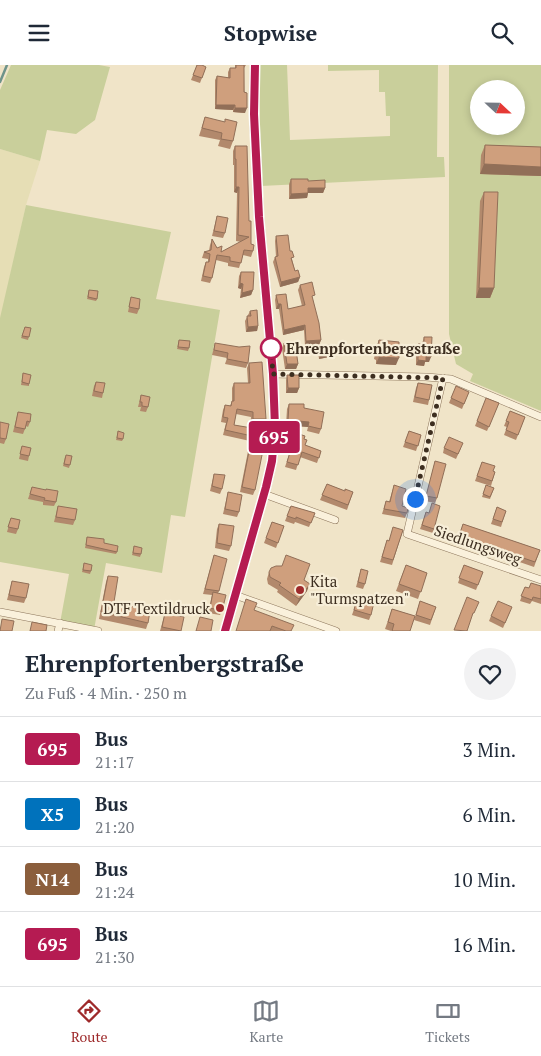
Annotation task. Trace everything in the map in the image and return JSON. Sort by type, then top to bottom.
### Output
[{"type":"street","points":[[225,631],[264,494],[274,444],[273,374],[259,217],[254,114],[255,65]]},
{"type":"street","points":[[273,374],[451,379],[541,417]]},
{"type":"street","name":"Siedlungsweg","points":[[443,378],[407,534],[541,580]]},
{"type":"street","points":[[264,494],[335,520]]},
{"type":"street","points":[[235,595],[336,631]]},
{"type":"street","points":[[0,612],[59,627],[98,631]]},
{"type":"shaded area","points":[[0,149],[40,161],[26,205],[0,322]]},
{"type":"green space","points":[[11,65],[99,65],[110,67],[95,120],[76,134],[47,130],[40,161],[0,149],[0,90]]},
{"type":"green space","points":[[259,65],[287,65],[290,140],[390,136],[390,116],[386,116],[385,92],[379,92],[379,70],[328,71],[328,65],[438,65],[437,157],[444,157],[445,177],[261,186]]},
{"type":"green space","points":[[449,65],[541,65],[541,157],[480,173],[541,176],[541,411],[470,381],[473,374],[456,364],[449,334]]},
{"type":"green space","points":[[26,205],[171,232],[156,299],[220,310],[185,517],[171,515],[162,573],[106,563],[94,630],[60,623],[69,574],[0,562],[0,318]]},
{"type":"building","points":[[197,65],[206,67],[202,78],[193,75]]},
{"type":"building","points":[[236,65],[244,65],[244,92],[247,93],[247,108],[235,108],[235,105],[216,105],[217,76],[230,78],[230,68],[236,68]]},
{"type":"building","points":[[205,117],[225,122],[225,119],[237,122],[233,141],[221,139],[222,133],[202,128]]},
{"type":"building","points":[[485,145],[541,147],[541,167],[484,164]]},
{"type":"building","points":[[235,146],[247,146],[249,221],[251,221],[251,244],[254,245],[253,251],[244,250],[241,263],[230,261],[230,257],[217,255],[212,278],[203,276],[210,254],[204,252],[211,250],[212,239],[217,248],[222,246],[221,252],[249,237],[238,235],[239,187],[236,187]]},
{"type":"building","points":[[291,179],[325,180],[325,188],[308,188],[308,193],[291,194]]},
{"type":"building","points":[[484,192],[498,192],[494,288],[479,288]]},
{"type":"building","points":[[217,216],[228,218],[225,233],[214,231]]},
{"type":"building","points":[[288,235],[290,251],[292,251],[294,257],[291,258],[295,271],[298,270],[300,277],[281,282],[275,257],[278,256],[276,236]]},
{"type":"building","points":[[241,272],[254,272],[253,290],[242,293],[243,284],[240,283]]},
{"type":"building","points":[[312,282],[315,295],[312,296],[321,340],[306,341],[305,325],[284,330],[281,304],[278,304],[276,295],[286,294],[288,309],[305,305],[300,285]]},
{"type":"building","points":[[89,290],[98,291],[97,299],[88,297]]},
{"type":"building","points":[[131,297],[140,299],[139,309],[129,307]]},
{"type":"building","points":[[257,310],[258,326],[248,327],[247,316],[251,316],[250,311]]},
{"type":"building","points":[[25,327],[31,328],[29,337],[22,336]]},
{"type":"building","points":[[424,337],[432,337],[431,357],[426,357],[426,361],[418,360],[418,344],[424,344]]},
{"type":"building","points":[[179,340],[190,341],[189,348],[178,347]]},
{"type":"building","points":[[379,340],[399,342],[399,358],[379,357],[379,352],[377,351]]},
{"type":"building","points":[[295,342],[298,364],[287,364],[284,343]]},
{"type":"building","points":[[215,343],[239,347],[250,346],[248,363],[227,359],[228,353],[214,350]]},
{"type":"building","points":[[331,345],[331,352],[320,354],[320,346]]},
{"type":"building","points":[[262,362],[266,419],[253,419],[266,423],[264,445],[255,490],[242,487],[252,436],[225,430],[228,418],[223,417],[225,405],[231,406],[232,401],[234,401],[234,383],[250,383],[249,363]],"holes":[[[237,409],[253,412],[252,428],[234,425]]]},
{"type":"building","points":[[23,373],[31,375],[29,384],[22,382]]},
{"type":"building","points":[[287,375],[299,375],[299,388],[288,388]]},
{"type":"building","points":[[96,382],[105,383],[103,393],[94,391]]},
{"type":"building","points":[[418,383],[432,385],[429,400],[415,397]]},
{"type":"building","points":[[456,386],[469,392],[464,404],[451,398]]},
{"type":"building","points":[[141,395],[150,397],[148,407],[142,406],[142,402],[140,402]]},
{"type":"building","points":[[486,398],[499,403],[489,427],[477,421]]},
{"type":"building","points":[[289,404],[304,404],[304,408],[324,412],[321,429],[308,426],[309,422],[288,420]]},
{"type":"building","points":[[510,411],[525,417],[518,435],[506,430],[509,422],[506,421]]},
{"type":"building","points":[[18,412],[31,414],[30,422],[27,421],[25,429],[15,427]]},
{"type":"building","points":[[0,422],[9,424],[6,439],[0,438]]},
{"type":"building","points":[[118,431],[124,433],[123,439],[117,438]]},
{"type":"building","points":[[409,431],[421,435],[418,446],[405,442]]},
{"type":"building","points":[[296,433],[305,436],[304,439],[307,440],[305,445],[321,451],[319,458],[302,452],[298,465],[287,462]]},
{"type":"building","points":[[449,437],[463,443],[458,454],[444,448]]},
{"type":"building","points":[[22,446],[31,448],[29,456],[20,454]]},
{"type":"building","points":[[66,455],[72,456],[70,465],[64,464]]},
{"type":"building","points":[[435,461],[446,464],[437,498],[426,496]]},
{"type":"building","points":[[482,462],[495,466],[492,481],[477,476]]},
{"type":"building","points":[[214,474],[225,475],[222,489],[212,486]]},
{"type":"building","points":[[327,484],[353,492],[348,505],[322,495]]},
{"type":"building","points":[[394,485],[406,489],[402,506],[408,508],[407,513],[384,509],[386,501],[390,502]]},
{"type":"building","points":[[486,485],[494,488],[490,497],[483,494]]},
{"type":"building","points":[[32,487],[58,491],[56,502],[44,500],[45,498],[30,494]]},
{"type":"building","points":[[228,492],[242,495],[239,512],[225,509]]},
{"type":"building","points":[[432,503],[440,506],[434,529],[422,525],[426,512],[429,513]]},
{"type":"building","points":[[58,506],[77,509],[75,520],[56,517]]},
{"type":"building","points":[[291,506],[315,513],[311,523],[296,517],[296,519],[287,516]]},
{"type":"building","points":[[497,507],[506,511],[502,522],[493,519]]},
{"type":"building","points":[[11,518],[20,520],[18,529],[8,527]]},
{"type":"building","points":[[272,522],[284,526],[278,543],[266,538]]},
{"type":"building","points":[[219,524],[234,526],[231,546],[217,543]]},
{"type":"building","points":[[463,524],[540,550],[535,562],[459,536]]},
{"type":"building","points":[[393,527],[403,530],[393,560],[382,557]]},
{"type":"building","points":[[87,537],[104,539],[104,543],[118,546],[117,552],[86,545]]},
{"type":"building","points":[[134,546],[142,548],[141,554],[133,553]]},
{"type":"building","points":[[214,555],[227,559],[219,591],[205,589]]},
{"type":"building","points":[[286,555],[310,564],[304,580],[310,584],[299,599],[279,585],[281,583],[270,577],[269,572],[271,568],[282,566]]},
{"type":"building","points":[[84,563],[92,565],[91,571],[83,570]]},
{"type":"building","points":[[406,565],[427,573],[421,592],[399,584]]},
{"type":"building","points":[[464,565],[483,572],[478,585],[459,578]]},
{"type":"building","points":[[361,569],[368,571],[365,584],[358,582]]},
{"type":"building","points":[[108,576],[118,577],[114,602],[150,611],[148,623],[101,612]]},
{"type":"building","points":[[12,581],[29,584],[26,598],[9,595]]},
{"type":"building","points":[[531,583],[541,586],[541,599],[533,597],[532,600],[521,596],[525,587],[529,588]]},
{"type":"building","points":[[213,592],[226,595],[222,611],[210,608]]},
{"type":"building","points":[[467,597],[479,602],[467,631],[454,630]]},
{"type":"building","points":[[357,598],[374,602],[371,615],[354,610]]},
{"type":"building","points":[[246,599],[257,603],[254,610],[294,625],[291,631],[272,626],[270,631],[236,631]]},
{"type":"building","points":[[420,601],[436,607],[431,620],[416,615]]},
{"type":"building","points":[[498,601],[512,607],[505,623],[491,616]]},
{"type":"building","points":[[392,609],[415,616],[410,631],[392,631],[394,624],[388,622]]},
{"type":"building","points":[[165,613],[184,617],[181,631],[162,627]]},
{"type":"building","points":[[200,617],[213,620],[211,631],[196,631]]},
{"type":"building","points":[[2,619],[14,621],[12,631],[0,631]]},
{"type":"building","points":[[32,622],[47,625],[46,631],[30,631]]},
{"type":"waterway","points":[[0,82],[7,65]]},
{"type":"bus line","name":"695","points":[[225,631],[266,487],[272,461],[275,427],[273,374],[259,217],[254,114],[255,65]]},
{"type":"place","name":"Ehrenpfortenbergstraße","points":[[271,348]]},
{"type":"place","name":"Kita \"Turmspatzen\"","points":[[300,590]]},
{"type":"place","name":"DTF Textildruck","points":[[220,608]]},
{"type":"route","points":[[271,348],[273,374],[443,378],[415,499]]}]
